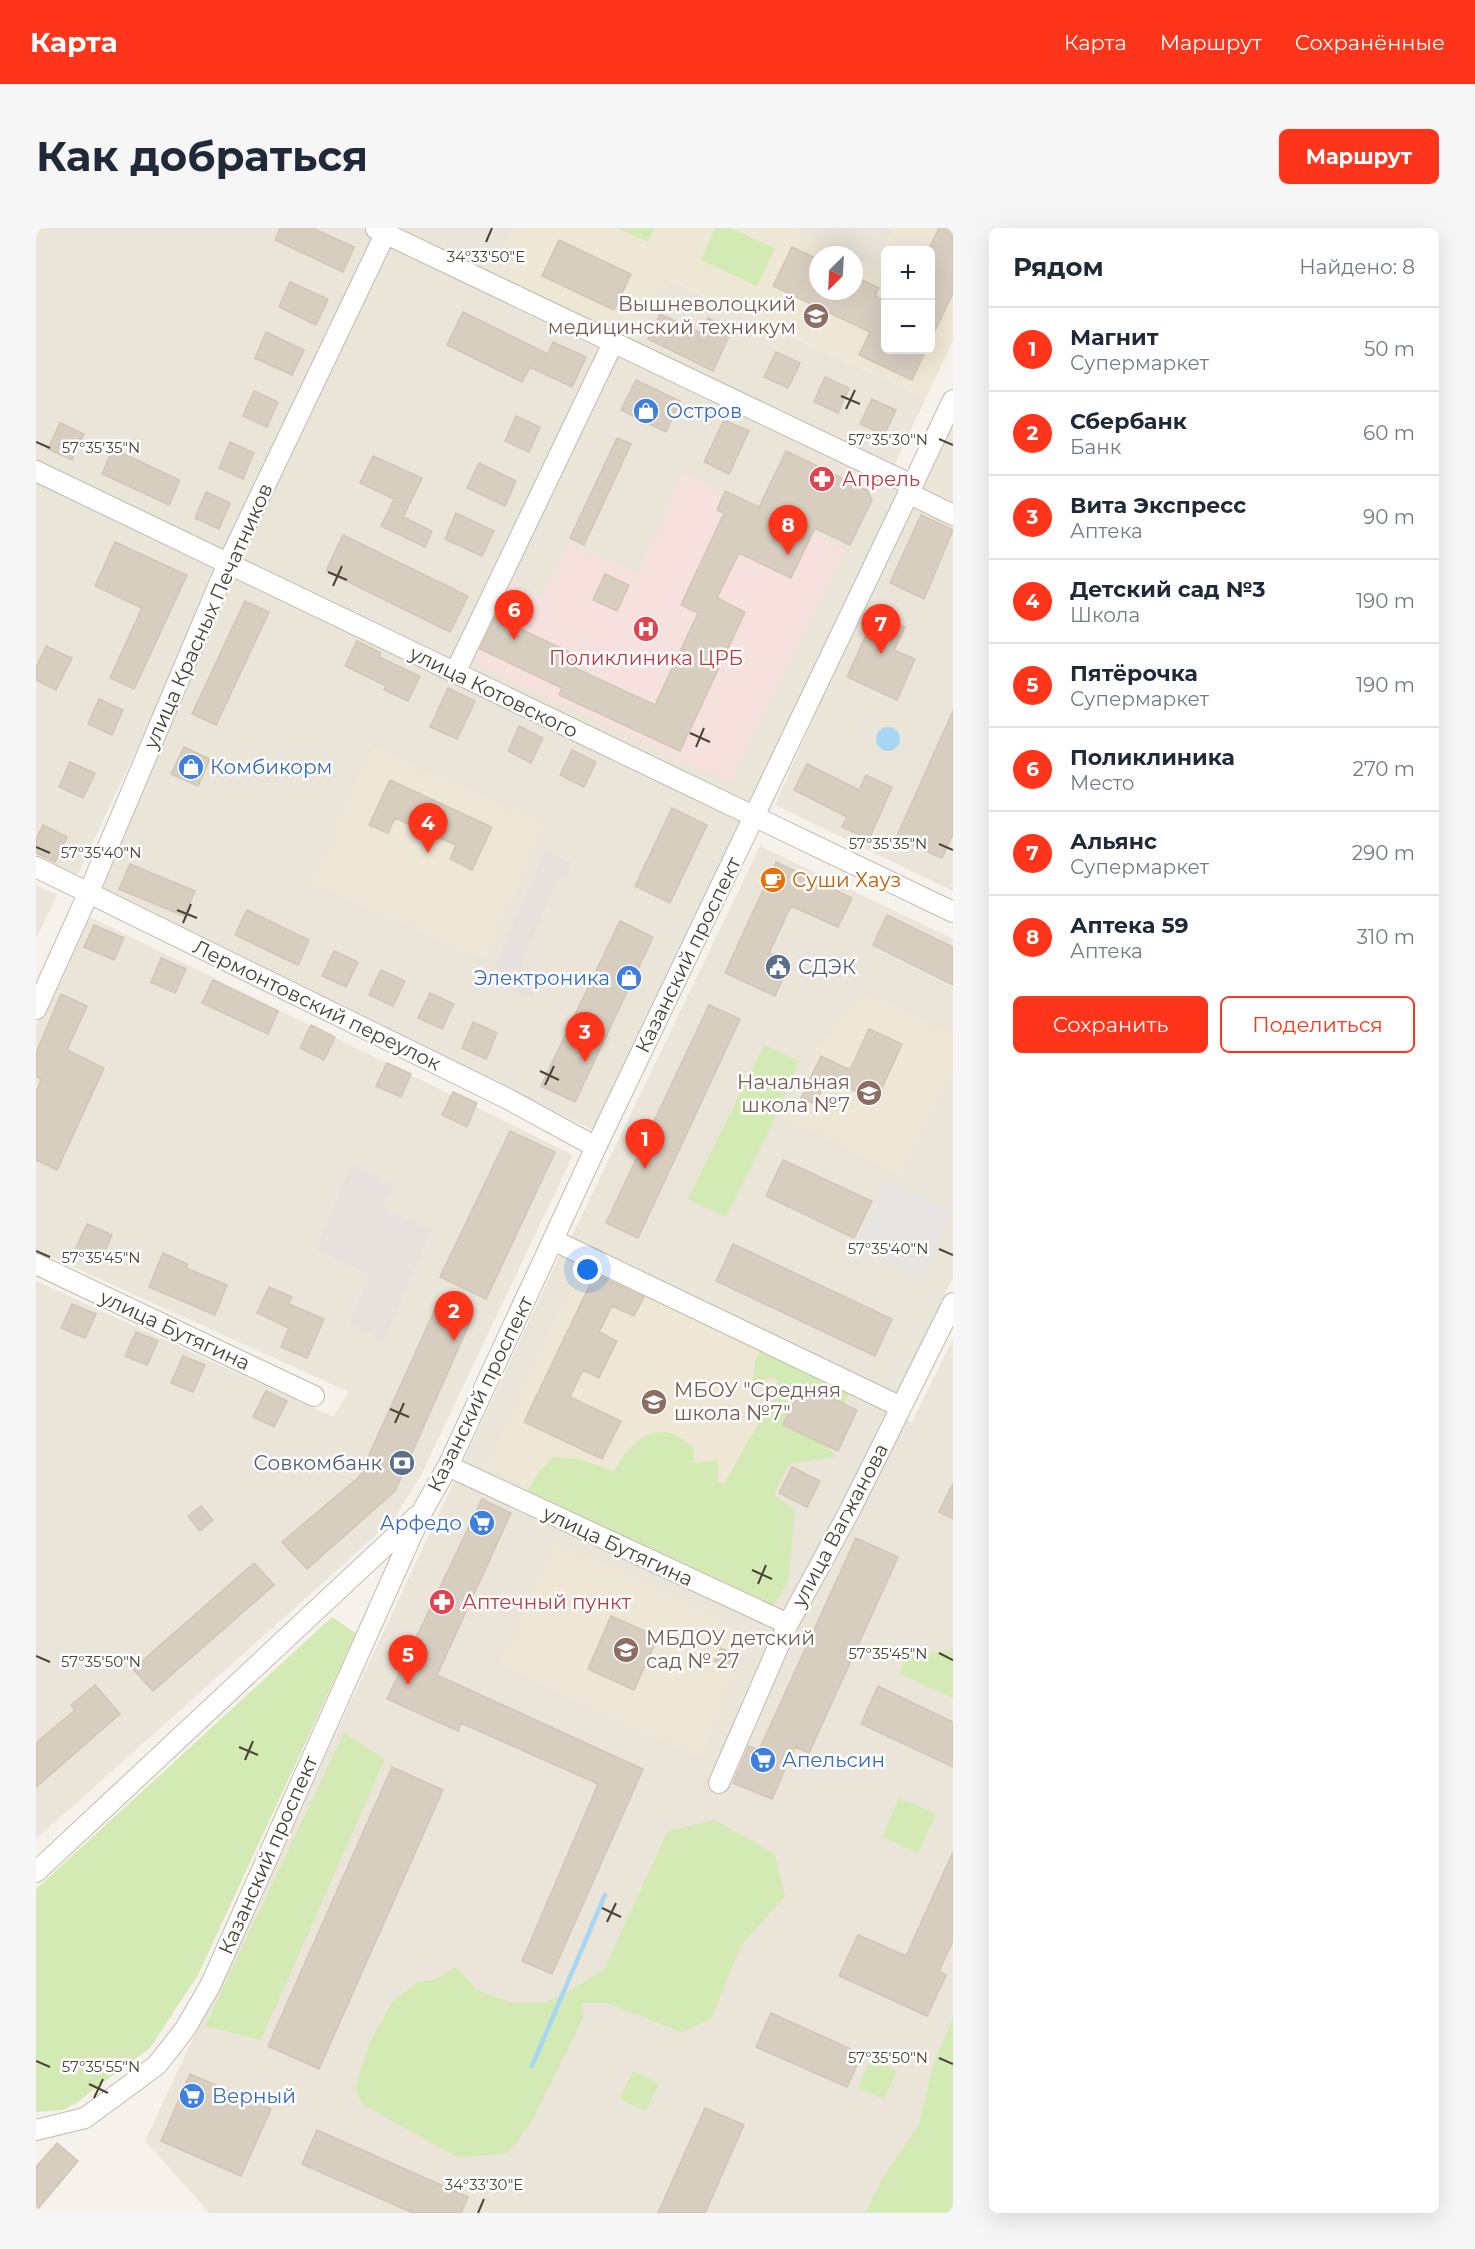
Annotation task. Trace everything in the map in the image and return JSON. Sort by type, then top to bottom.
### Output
[{"type":"street","points":[[383,230],[910,489],[953,515]]},
{"type":"street","name":"улица Красных Печатников","points":[[36,1009],[89,892],[228,563],[383,230]]},
{"type":"street","points":[[455,673],[613,342]]},
{"type":"street","name":"Казанский проспект","points":[[36,2130],[85,2118],[157,2065],[185,2029],[210,1986],[423,1510],[448,1466],[596,1147],[953,400]]},
{"type":"street","name":"улица Котовского","points":[[36,471],[953,912]]},
{"type":"street","name":"Лермонтовский переулок","points":[[36,867],[508,1099],[596,1147]]},
{"type":"street","points":[[553,1240],[901,1407]]},
{"type":"street","name":"улица Бутягина","points":[[36,1264],[315,1396]]},
{"type":"street","name":"улица Вагжанова","points":[[719,1783],[788,1624],[953,1303]]},
{"type":"street","name":"улица Бутягина","points":[[448,1466],[788,1624]]},
{"type":"street","name":"Казанский проспект","points":[[36,1872],[423,1510]]},
{"type":"shaded area","points":[[36,228],[363,228],[378,235],[227,559],[36,466]]},
{"type":"shaded area","points":[[391,228],[514,228],[490,280]]},
{"type":"shaded area","name":"Вышневолоцкий медицинский техникум","points":[[514,228],[790,228],[829,246],[809,246],[809,300],[863,300],[863,262],[875,268],[881,255],[881,354],[935,354],[935,246],[885,246],[894,228],[953,228],[953,341],[926,398],[665,278],[634,346],[490,280]]},
{"type":"shaded area","points":[[790,228],[894,228],[885,246],[881,246],[881,255],[875,268],[863,262],[863,246],[829,246]]},
{"type":"shaded area","points":[[389,241],[905,485],[753,810],[232,561]]},
{"type":"shaded area","points":[[664,278],[926,398],[893,468],[634,346]]},
{"type":"shaded area","points":[[953,409],[953,891],[775,805],[914,490]]},
{"type":"shaded area","points":[[36,471],[224,563],[75,880],[36,860]]},
{"type":"shaded area","name":"Поликлиника ЦРБ","points":[[683,473],[845,549],[730,782],[470,660],[510,583],[542,599],[568,544],[638,574]]},
{"type":"shaded area","points":[[230,572],[745,818],[595,1131],[98,886]]},
{"type":"shaded area","points":[[373,747],[544,825],[484,959],[311,882]]},
{"type":"shaded area","points":[[760,846],[953,939],[953,1278],[897,1394],[571,1238]]},
{"type":"shaded area","points":[[545,851],[571,863],[564,878],[559,876],[521,965],[542,974],[532,998],[501,984],[507,971],[495,966]]},
{"type":"shaded area","points":[[36,885],[57,895],[36,939]]},
{"type":"shaded area","points":[[84,914],[573,1155],[420,1477],[394,1519],[36,1839],[36,1281],[333,1417],[349,1392],[36,1250],[36,1026]]},
{"type":"shaded area","name":"Начальная школа №7","points":[[866,995],[953,1034],[953,1067],[901,1174],[785,1119],[819,1046]]},
{"type":"shaded area","points":[[351,1165],[394,1185],[382,1208],[431,1230],[384,1340],[349,1324],[370,1275],[316,1249]]},
{"type":"shaded area","points":[[886,1181],[952,1212],[922,1278],[855,1247]]},
{"type":"shaded area","points":[[561,1253],[912,1422],[953,1339],[953,2070],[886,2213],[210,2213],[145,2141]]},
{"type":"shaded area","name":"МБОУ \"Средняя школа №7\"","points":[[582,1263],[805,1371],[709,1572],[487,1468]]},
{"type":"shaded area","name":"МБДОУ детский сад № 27","points":[[557,1541],[752,1637],[698,1758],[500,1663]]},
{"type":"green space","points":[[617,228],[654,228],[648,242]]},
{"type":"green space","points":[[715,228],[730,228],[775,248],[757,286],[701,260]]},
{"type":"green space","points":[[764,1045],[799,1061],[770,1129],[726,1217],[688,1199]]},
{"type":"green space","points":[[765,1344],[850,1386],[842,1408],[822,1441],[836,1457],[789,1464],[774,1494],[795,1511],[788,1582],[774,1606],[761,1606],[735,1597],[677,1560],[658,1557],[527,1493],[536,1476],[552,1457],[579,1459],[614,1471],[624,1455],[638,1441],[654,1433],[664,1432],[677,1435],[694,1448],[693,1463],[718,1460],[718,1480],[723,1485],[779,1388],[776,1377],[753,1382],[755,1360]]},
{"type":"green space","points":[[332,1617],[356,1633],[198,1975],[150,2048],[76,2103],[63,2110],[36,2112],[36,1889]]},
{"type":"green space","points":[[953,1650],[953,1698],[900,1674],[905,1656]]},
{"type":"green space","points":[[344,1733],[385,1759],[261,2040],[205,2026]]},
{"type":"green space","points":[[899,1798],[936,1814],[918,1853],[882,1837]]},
{"type":"green space","points":[[714,1820],[775,1854],[785,1896],[741,1946],[711,2019],[681,2032],[607,2003],[582,2003],[583,2019],[528,2129],[524,2130],[516,2144],[504,2154],[457,2157],[362,2104],[355,2089],[369,2044],[392,2002],[417,1982],[434,1980],[456,1967],[477,1990],[512,2003],[545,2003],[573,1989],[604,1969],[668,1831]]},
{"type":"green space","points":[[953,2018],[953,2213],[865,2213],[884,2176],[919,2124],[932,2068]]},
{"type":"green space","points":[[871,2059],[897,2071],[884,2099],[858,2088]]},
{"type":"green space","points":[[633,2071],[659,2083],[646,2111],[620,2099]]},
{"type":"water","points":[[883,727],[893,727],[900,734],[900,744],[893,751],[883,751],[876,744],[876,734]]},
{"type":"building","points":[[280,228],[312,228],[354,247],[343,272],[275,240]]},
{"type":"building","points":[[939,228],[953,228],[953,293],[935,331],[935,246],[930,246]]},
{"type":"building","points":[[559,240],[631,274],[614,310],[542,276]]},
{"type":"building","points":[[792,247],[809,255],[809,300],[863,300],[863,280],[879,288],[875,296],[881,299],[881,354],[924,354],[912,380],[859,355],[870,332],[773,286]]},
{"type":"building","points":[[290,282],[328,299],[316,325],[279,307]]},
{"type":"building","points":[[463,312],[548,354],[553,342],[586,357],[572,387],[530,367],[522,382],[447,345]]},
{"type":"building","points":[[660,314],[701,333],[708,318],[732,329],[713,371],[648,339]]},
{"type":"building","points":[[266,332],[304,350],[292,375],[255,358]]},
{"type":"building","points":[[776,352],[800,363],[788,388],[764,377]]},
{"type":"building","points":[[825,377],[849,388],[838,413],[814,402]]},
{"type":"building","points":[[636,380],[680,401],[666,432],[621,410]]},
{"type":"building","points":[[254,391],[278,402],[267,427],[243,416]]},
{"type":"building","points":[[872,399],[896,410],[884,435],[860,424]]},
{"type":"building","points":[[516,416],[540,427],[529,452],[505,441]]},
{"type":"building","points":[[724,420],[749,431],[729,474],[704,462]]},
{"type":"building","points":[[60,423],[84,434],[72,460],[48,449]]},
{"type":"building","points":[[617,438],[631,444],[584,545],[570,538]]},
{"type":"building","points":[[230,442],[254,453],[243,479],[219,468]]},
{"type":"building","points":[[113,449],[180,480],[169,505],[102,474]]},
{"type":"building","points":[[786,451],[867,490],[872,500],[850,545],[815,528],[791,578],[739,553],[717,598],[745,612],[680,751],[559,695],[562,688],[480,649],[495,617],[578,656],[573,667],[655,705],[698,613],[681,605],[724,513],[717,510],[725,491],[759,507]]},
{"type":"building","points":[[373,456],[422,478],[403,517],[432,531],[425,547],[381,526],[394,499],[360,483]]},
{"type":"building","points":[[479,463],[516,481],[505,506],[467,488]]},
{"type":"building","points":[[206,492],[230,503],[219,529],[195,518]]},
{"type":"building","points":[[456,513],[494,531],[482,556],[445,539]]},
{"type":"building","points":[[921,515],[953,530],[924,599],[890,583]]},
{"type":"building","points":[[343,535],[468,596],[450,632],[326,571]]},
{"type":"building","points":[[115,542],[187,575],[134,689],[110,678],[142,608],[95,586]]},
{"type":"building","points":[[605,574],[629,585],[617,611],[593,600]]},
{"type":"building","points":[[245,601],[269,612],[216,725],[192,714]]},
{"type":"building","points":[[876,613],[905,627],[894,650],[915,659],[897,700],[847,677]]},
{"type":"building","points":[[357,641],[381,653],[379,657],[420,676],[408,701],[384,690],[386,686],[345,666]]},
{"type":"building","points":[[46,646],[72,658],[56,690],[36,680],[36,668]]},
{"type":"building","points":[[448,688],[475,701],[457,739],[430,727]]},
{"type":"building","points":[[99,699],[123,710],[112,735],[88,724]]},
{"type":"building","points":[[953,711],[953,834],[942,858],[896,838]]},
{"type":"building","points":[[519,726],[543,738],[531,763],[508,751]]},
{"type":"building","name":"Комбикорм","points":[[184,747],[210,759],[198,786],[171,774]]},
{"type":"building","points":[[572,750],[596,762],[584,787],[560,775]]},
{"type":"building","points":[[70,762],[95,773],[83,798],[59,787]]},
{"type":"building","points":[[807,764],[859,790],[866,775],[892,787],[869,839],[842,827],[847,817],[794,790]]},
{"type":"building","points":[[390,780],[492,827],[472,870],[450,859],[456,845],[395,818],[388,833],[369,825]]},
{"type":"building","points":[[672,808],[707,825],[670,903],[635,886]]},
{"type":"building","points":[[43,825],[67,837],[55,862],[36,853],[36,840]]},
{"type":"building","points":[[776,862],[852,898],[838,927],[791,906],[769,953],[790,963],[775,996],[725,973]]},
{"type":"building","points":[[130,864],[195,891],[184,916],[119,889]]},
{"type":"building","points":[[247,910],[309,940],[298,965],[235,935]]},
{"type":"building","points":[[887,915],[953,947],[953,985],[873,945]]},
{"type":"building","points":[[620,921],[653,937],[575,1102],[541,1086]]},
{"type":"building","points":[[94,925],[124,938],[114,960],[84,947]]},
{"type":"building","points":[[334,951],[358,962],[346,987],[322,976]]},
{"type":"building","points":[[161,958],[186,969],[175,993],[151,982]]},
{"type":"building","points":[[381,970],[405,981],[393,1006],[369,995]]},
{"type":"building","points":[[213,980],[278,1011],[268,1034],[202,1003]]},
{"type":"building","points":[[430,993],[454,1004],[442,1029],[418,1018]]},
{"type":"building","points":[[61,994],[87,1006],[67,1050],[104,1068],[57,1170],[36,1160],[36,1092],[42,1079],[36,1077],[36,1053]]},
{"type":"building","points":[[709,1005],[740,1019],[638,1238],[606,1223]]},
{"type":"building","points":[[473,1022],[497,1033],[486,1059],[462,1048]]},
{"type":"building","points":[[311,1025],[335,1037],[324,1060],[300,1048]]},
{"type":"building","points":[[869,1029],[902,1044],[876,1101],[827,1078],[815,1104],[801,1098],[821,1056],[850,1070]]},
{"type":"building","points":[[387,1063],[411,1074],[401,1097],[376,1086]]},
{"type":"building","points":[[453,1092],[477,1103],[467,1127],[442,1115]]},
{"type":"building","points":[[510,1131],[555,1152],[486,1299],[440,1277]]},
{"type":"building","points":[[783,1160],[872,1201],[854,1238],[766,1196]]},
{"type":"building","points":[[87,1224],[112,1235],[99,1263],[74,1252]]},
{"type":"building","points":[[733,1244],[892,1319],[875,1356],[716,1281]]},
{"type":"building","points":[[163,1253],[188,1264],[186,1268],[227,1285],[215,1315],[149,1287]]},
{"type":"building","points":[[595,1274],[644,1297],[634,1316],[612,1306],[599,1332],[617,1341],[599,1378],[583,1370],[570,1397],[621,1421],[602,1459],[524,1422]]},
{"type":"building","points":[[269,1287],[292,1297],[289,1304],[324,1319],[307,1358],[281,1347],[289,1328],[257,1313]]},
{"type":"building","points":[[72,1304],[96,1314],[85,1338],[61,1328]]},
{"type":"building","points":[[437,1305],[471,1320],[395,1491],[307,1569],[282,1542],[359,1477]]},
{"type":"building","points":[[136,1332],[158,1341],[147,1365],[125,1356]]},
{"type":"building","points":[[183,1356],[205,1365],[193,1392],[171,1383]]},
{"type":"building","points":[[803,1384],[857,1410],[838,1451],[783,1425]]},
{"type":"building","points":[[266,1391],[287,1401],[274,1427],[253,1417]]},
{"type":"building","points":[[792,1467],[820,1481],[807,1507],[779,1493]]},
{"type":"building","points":[[953,1483],[953,1519],[939,1512]]},
{"type":"building","points":[[482,1499],[511,1513],[437,1675],[643,1769],[552,1974],[522,1961],[598,1784],[461,1723],[458,1731],[387,1699]]},
{"type":"building","points":[[201,1506],[213,1520],[200,1531],[188,1516]]},
{"type":"building","points":[[856,1538],[898,1557],[809,1753],[795,1747],[772,1799],[733,1783],[749,1746],[759,1750]]},
{"type":"building","points":[[254,1563],[274,1585],[153,1691],[133,1669]]},
{"type":"building","points":[[611,1616],[658,1637],[634,1690],[588,1669]]},
{"type":"building","points":[[721,1648],[740,1657],[734,1671],[714,1661]]},
{"type":"building","points":[[95,1685],[120,1714],[36,1787],[36,1743],[75,1710],[71,1705]]},
{"type":"building","points":[[878,1686],[953,1722],[953,1767],[861,1724]]},
{"type":"building","points":[[392,1767],[443,1790],[319,2069],[268,2046]]},
{"type":"building","points":[[953,1852],[953,1941],[939,1971],[946,1975],[927,2016],[839,1976],[858,1935],[906,1956]]},
{"type":"building","points":[[771,2013],[862,2054],[847,2087],[756,2047]]},
{"type":"building","points":[[190,2074],[271,2109],[241,2176],[161,2141]]},
{"type":"building","points":[[705,2108],[744,2125],[705,2213],[658,2213]]},
{"type":"building","points":[[317,2130],[468,2197],[461,2213],[413,2213],[302,2164]]},
{"type":"building","points":[[57,2143],[78,2161],[36,2211],[36,2167]]},
{"type":"waterway","points":[[532,2066],[605,1895]]},
{"type":"place","name":"Вышневолоцкий медицинский техникум","points":[[816,316]]},
{"type":"place","name":"Остров","points":[[646,411]]},
{"type":"place","name":"Апрель","points":[[822,479]]},
{"type":"place","name":"Аптека 59","points":[[788,555]]},
{"type":"place","name":"Поликлиника ЦРБ","points":[[646,629]]},
{"type":"place","name":"Поликлиника","points":[[514,640]]},
{"type":"place","name":"Альянс","points":[[881,654]]},
{"type":"place","name":"Комбикорм","points":[[191,767]]},
{"type":"place","name":"Детский сад №3","points":[[428,853]]},
{"type":"place","name":"Суши Хауз","points":[[773,880]]},
{"type":"place","name":"СДЭК","points":[[778,967]]},
{"type":"place","name":"Электроника","points":[[629,978]]},
{"type":"place","name":"Вита Экспресс","points":[[585,1062]]},
{"type":"place","name":"Начальная школа №7","points":[[869,1093]]},
{"type":"place","name":"Магнит","points":[[645,1169]]},
{"type":"place","name":"Сбербанк","points":[[454,1341]]},
{"type":"place","name":"МБОУ \"Средняя школа №7\"","points":[[654,1402]]},
{"type":"place","name":"Совкомбанк","points":[[402,1463]]},
{"type":"place","name":"Арфедо","points":[[482,1523]]},
{"type":"place","name":"Аптечный пункт","points":[[442,1602]]},
{"type":"place","name":"МБДОУ детский сад № 27","points":[[626,1650]]},
{"type":"place","name":"Пятёрочка","points":[[408,1685]]},
{"type":"place","name":"Апельсин","points":[[763,1760]]},
{"type":"place","name":"Верный","points":[[192,2096]]}]
